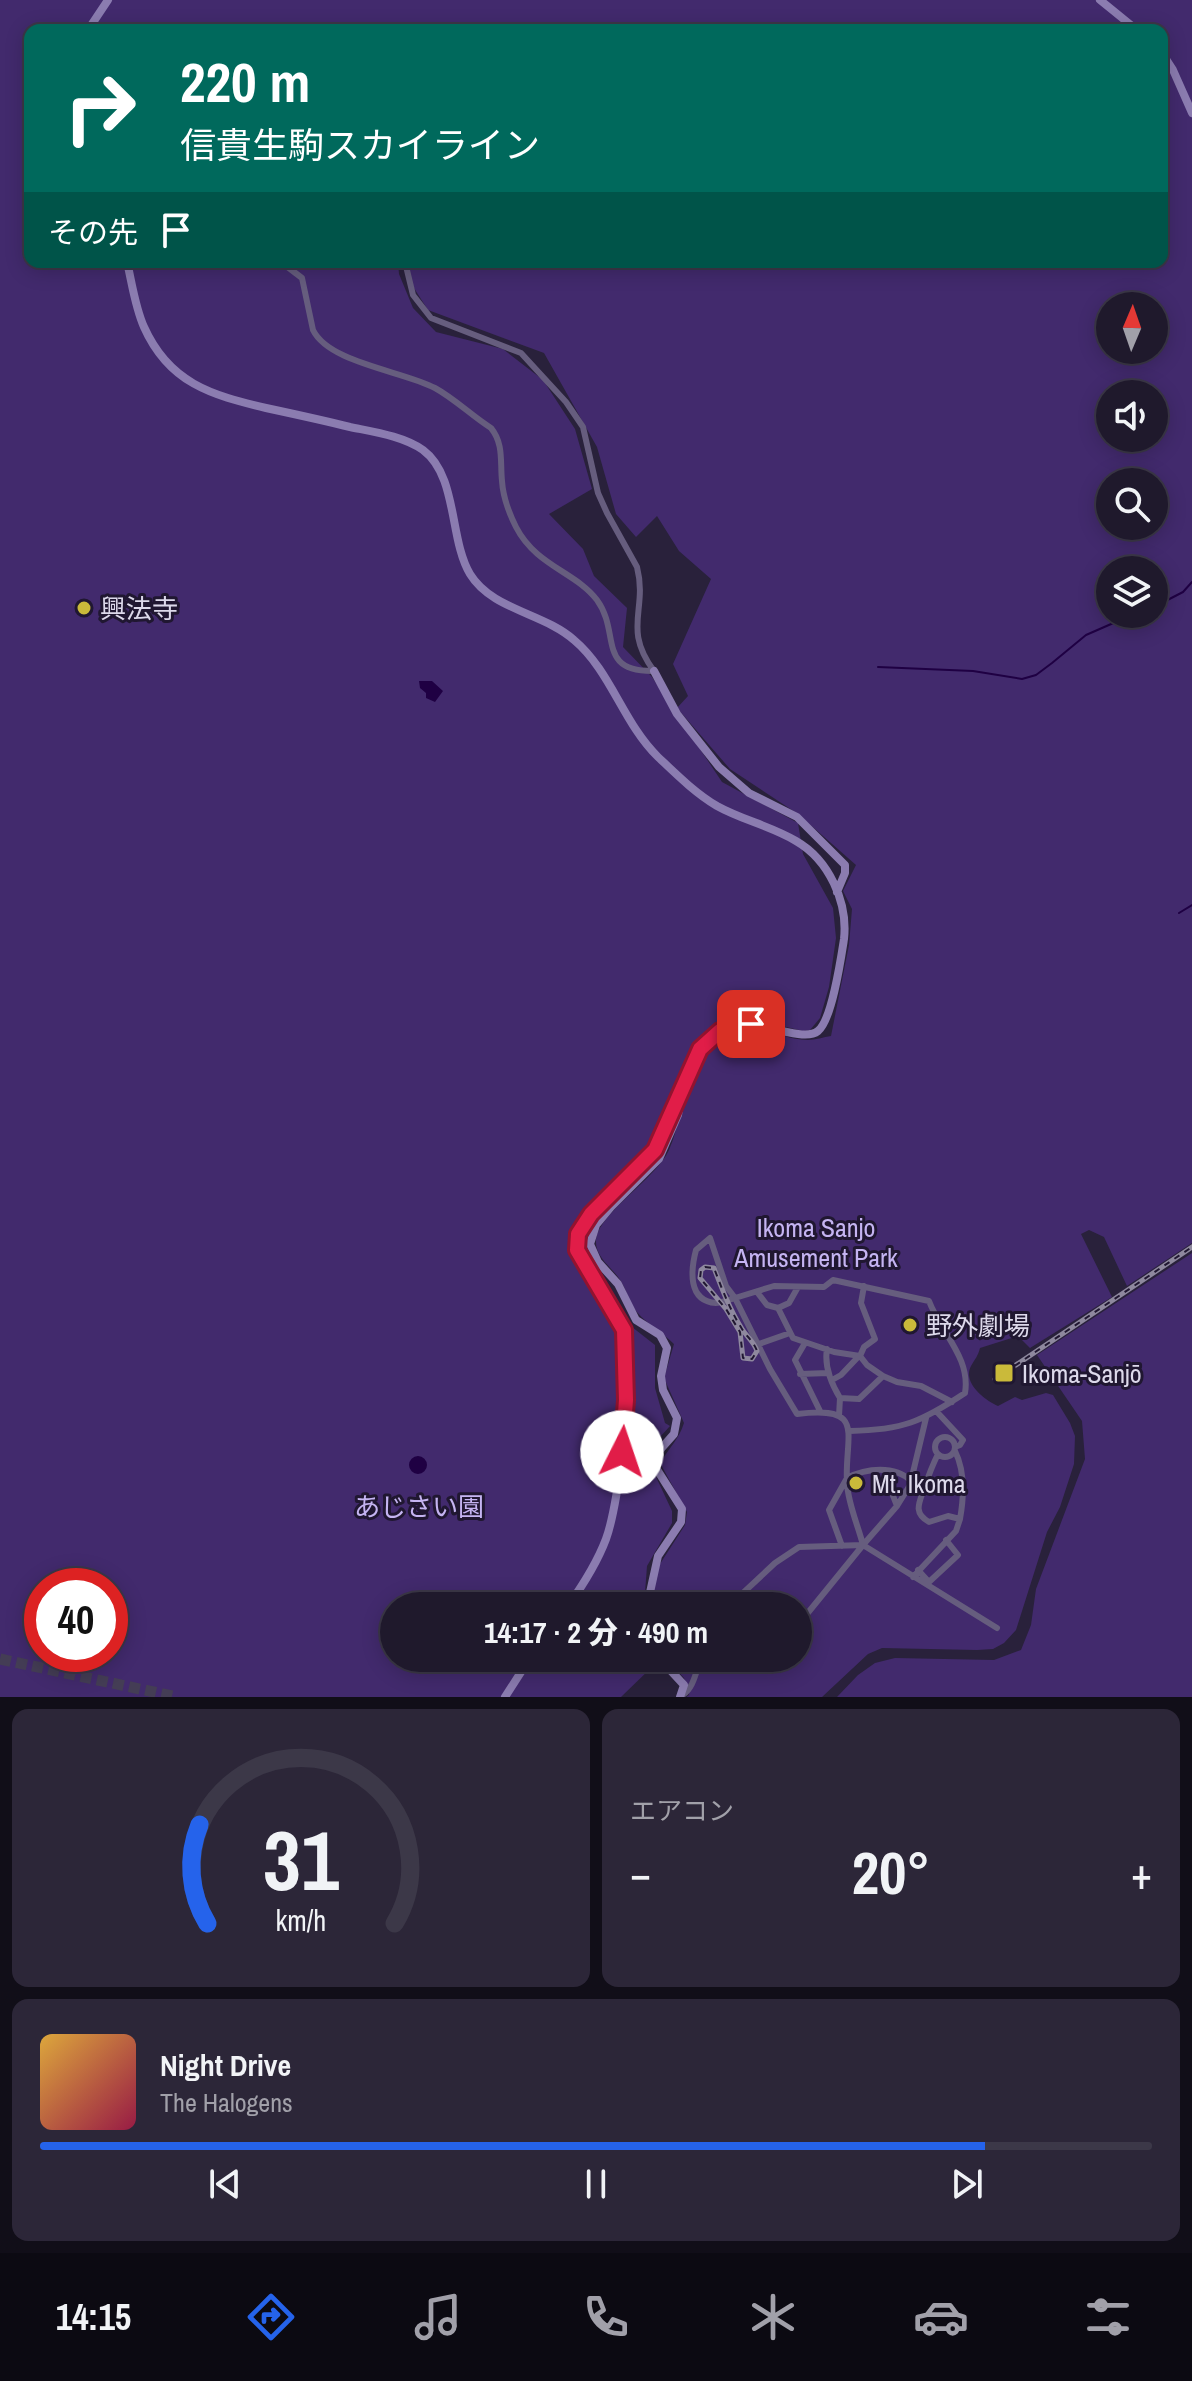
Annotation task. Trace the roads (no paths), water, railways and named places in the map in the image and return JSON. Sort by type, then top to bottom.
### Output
[{"type":"street","points":[[92,24],[108,0]]},
{"type":"street","points":[[1100,0],[1130,24]]},
{"type":"street","points":[[1168,62],[1192,113]]},
{"type":"street","points":[[128,268],[141,321],[157,351],[172,369],[194,385],[223,398],[383,434],[422,449],[438,467],[462,556],[479,586],[494,597],[554,625],[572,638],[590,655],[639,736],[654,753],[713,804],[797,841],[816,856],[837,892],[845,919],[844,937],[830,1006],[822,1027],[807,1036],[751,1024],[720,1031],[707,1041],[694,1059],[652,1155],[591,1214],[578,1234],[577,1250],[624,1330],[626,1400],[620,1478],[607,1536],[577,1592]]},
{"type":"street","points":[[289,268],[302,278],[313,330],[326,345],[363,364],[428,385],[491,428],[498,437],[506,501],[518,531],[543,560],[589,591],[600,604],[619,661],[625,668],[633,672],[654,671]]},
{"type":"street","points":[[406,268],[413,295],[423,311],[448,326],[521,353],[566,402],[583,427],[598,493],[637,567],[640,579],[636,635],[641,653],[671,704],[719,767],[762,801],[797,817],[845,865],[837,892]]},
{"type":"street","points":[[650,1592],[658,1556],[681,1522],[682,1509],[656,1468],[658,1452],[674,1434],[677,1418],[663,1390],[661,1376],[667,1348],[660,1335],[636,1320],[618,1284],[598,1262],[590,1244],[596,1225],[659,1159],[678,1115],[681,1094]]},
{"type":"street","points":[[850,1431],[891,1429],[926,1418],[965,1393],[966,1368],[929,1301],[833,1280],[824,1287],[774,1286],[757,1292],[735,1298],[715,1303],[694,1289],[691,1278],[696,1250],[710,1238],[726,1286],[735,1298],[770,1369],[797,1414],[830,1411],[839,1416],[850,1431],[849,1500],[863,1545]]},
{"type":"street","points":[[800,1374],[841,1375],[860,1356],[864,1347],[875,1339],[860,1298],[864,1286]]},
{"type":"street","points":[[757,1292],[767,1305],[778,1308],[789,1303],[798,1287]]},
{"type":"street","points":[[778,1308],[793,1338],[860,1356],[883,1376],[921,1386],[952,1402]]},
{"type":"street","points":[[759,1344],[790,1333]]},
{"type":"street","points":[[805,1343],[795,1360],[820,1411]]},
{"type":"street","points":[[827,1349],[825,1359],[840,1398],[839,1416]]},
{"type":"street","points":[[840,1398],[859,1399],[883,1376]]},
{"type":"street","points":[[937,1412],[963,1440],[946,1457],[938,1454]]},
{"type":"street","points":[[812,1608],[897,1506],[911,1481],[926,1418]]},
{"type":"street","points":[[913,1577],[956,1531],[960,1519],[963,1482],[960,1460],[950,1439],[940,1439],[936,1447],[938,1454],[926,1477],[917,1508],[923,1519],[929,1522],[948,1516],[960,1519]]},
{"type":"street","points":[[842,1546],[829,1510],[847,1478],[861,1471],[886,1471],[904,1474],[911,1481]]},
{"type":"street","points":[[886,1471],[897,1506]]},
{"type":"street","points":[[918,1570],[929,1582],[958,1555],[946,1540]]},
{"type":"street","points":[[744,1592],[786,1554],[799,1547],[863,1545],[997,1628]]},
{"type":"street","points":[[505,1697],[521,1672]]},
{"type":"street","points":[[672,1672],[684,1685],[680,1697]]},
{"type":"street","points":[[680,1697],[687,1693],[696,1672]]},
{"type":"waterway","points":[[1168,600],[1183,592],[1192,582]]},
{"type":"waterway","points":[[878,667],[973,671],[1022,679],[1036,675],[1086,635],[1102,628]]},
{"type":"waterway","points":[[1179,913],[1192,905]]},
{"type":"tunnel","points":[[0,1659],[177,1697]]},
{"type":"railway","points":[[995,1379],[1192,1247]]},
{"type":"railway","points":[[705,1267],[714,1268],[734,1314],[756,1348],[752,1359],[743,1358],[740,1332],[726,1309],[700,1278],[701,1270],[705,1267]]},
{"type":"place","name":"興法寺","points":[[84,608]]},
{"type":"place","name":"野外劇場","points":[[910,1325]]},
{"type":"place","name":"Ikoma-Sanjō","points":[[1004,1373]]},
{"type":"place","name":"Mt. Ikoma","points":[[856,1483]]},
{"type":"park label","name":"Ikoma Sanjo Amusement Park","points":[[816,1242]]},
{"type":"park label","name":"あじさい園","points":[[419,1506]]}]
